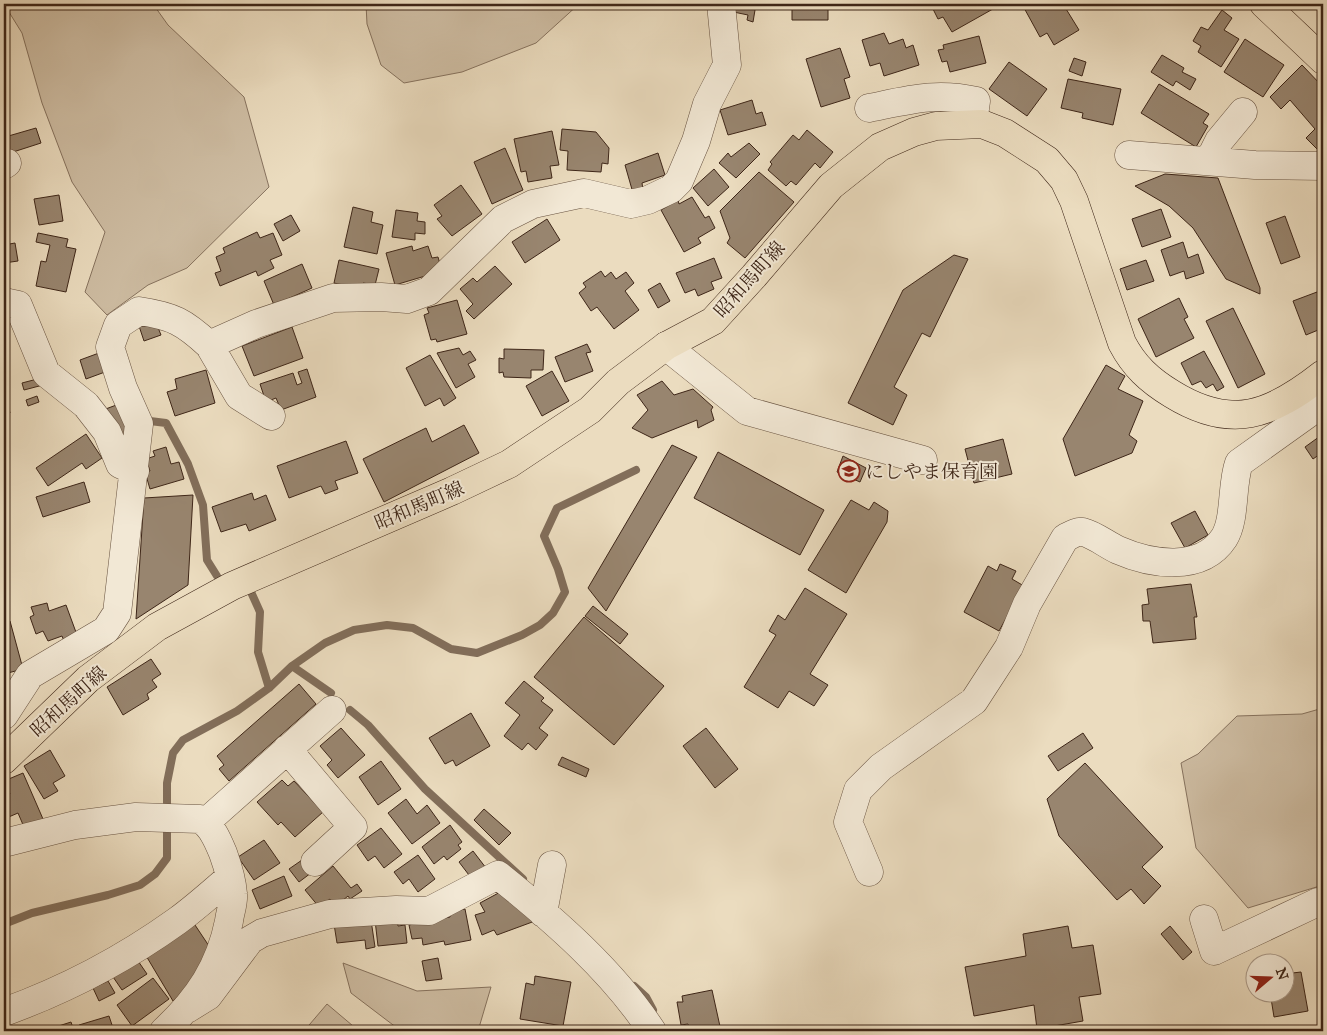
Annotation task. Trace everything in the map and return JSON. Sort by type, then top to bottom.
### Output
[{"type":"main road","points":[[1264,4],[1323,60]]},
{"type":"main road","name":"昭和馬町線","points":[[4,760],[88,679],[158,627],[232,586],[452,491],[509,464],[590,410],[618,382],[666,346],[713,320],[754,276],[831,186],[880,147],[914,132],[936,126],[973,123],[1005,133],[1047,160],[1064,180],[1074,201],[1122,343],[1130,358],[1144,375],[1159,386],[1206,411],[1235,416],[1264,410],[1294,397],[1323,374]]},
{"type":"street","points":[[209,345],[256,324],[334,298],[381,297],[407,299],[429,291],[503,219],[533,204],[584,193],[631,204],[648,200],[671,189],[679,181],[696,141],[707,104],[727,65],[721,4]]},
{"type":"street","points":[[870,108],[920,98],[951,96],[976,101],[973,123]]},
{"type":"street","points":[[1210,161],[1219,141],[1243,112]]},
{"type":"street","points":[[1129,154],[1255,165],[1323,166]]},
{"type":"street","points":[[4,302],[18,305],[46,373],[86,405],[106,432],[120,464],[135,471]]},
{"type":"street","points":[[4,715],[30,675],[106,630],[117,613],[139,424],[123,388],[110,347],[118,325],[139,311],[170,317],[195,333],[209,345],[239,396],[270,416]]},
{"type":"street","points":[[666,346],[747,411],[923,460]]},
{"type":"street","points":[[869,872],[848,822],[858,790],[881,767],[974,701],[1009,647],[1027,604],[1065,538],[1075,533],[1083,532],[1120,550],[1152,560],[1179,563],[1207,554],[1224,537],[1239,463],[1323,403]]},
{"type":"street","points":[[206,822],[332,710]]},
{"type":"street","points":[[287,749],[353,827],[315,862]]},
{"type":"street","points":[[4,842],[76,825],[136,817],[200,819],[206,822],[218,840],[234,896],[218,961],[187,1009]]},
{"type":"street","points":[[164,1031],[187,1009],[208,996],[250,940],[262,933],[330,914],[429,911],[498,875],[543,913],[615,984],[652,1031]]},
{"type":"street","points":[[543,913],[551,876]]},
{"type":"street","points":[[4,1012],[68,986],[118,958],[177,921],[230,877]]},
{"type":"street","points":[[1204,919],[1214,951],[1318,902],[1323,904]]},
{"type":"shaded area","points":[[4,4],[153,4],[168,25],[244,97],[269,187],[187,268],[148,285],[107,315],[85,292],[105,232],[72,182],[42,103],[22,33]]},
{"type":"shaded area","points":[[366,4],[579,4],[536,43],[462,72],[404,83],[381,65],[367,24]]},
{"type":"shaded area","points":[[1323,708],[1323,885],[1248,908],[1196,848],[1181,763],[1198,754],[1237,716],[1302,714]]},
{"type":"shaded area","points":[[343,963],[417,991],[491,987],[478,1031],[401,1031],[351,993]]},
{"type":"shaded area","points":[[327,1004],[359,1031],[304,1031]]},
{"type":"building","points":[[726,4],[756,4],[753,22],[747,20],[748,15],[724,10]]},
{"type":"building","points":[[792,4],[828,4],[828,20],[792,20]]},
{"type":"building","points":[[938,4],[1000,5],[952,32],[943,17],[938,19],[932,7]]},
{"type":"building","points":[[1028,4],[1063,4],[1079,30],[1054,45],[1047,33],[1040,37],[1023,6]]},
{"type":"building","points":[[1222,10],[1232,18],[1224,30],[1239,39],[1221,67],[1198,52],[1201,46],[1193,41],[1201,27],[1208,30]]},
{"type":"building","points":[[884,33],[889,44],[903,39],[906,48],[913,45],[919,65],[884,76],[880,63],[870,66],[862,40]]},
{"type":"building","points":[[979,36],[986,63],[950,72],[947,61],[942,62],[938,50],[944,49],[943,45]]},
{"type":"building","points":[[1245,39],[1284,65],[1263,97],[1224,72]]},
{"type":"building","points":[[840,48],[850,77],[844,79],[850,98],[821,107],[806,59]]},
{"type":"building","points":[[1162,55],[1184,68],[1182,72],[1196,79],[1190,90],[1176,81],[1173,86],[1151,72]]},
{"type":"building","points":[[1074,58],[1086,62],[1082,76],[1069,71]]},
{"type":"building","points":[[1009,62],[1047,89],[1027,116],[989,89]]},
{"type":"building","points":[[1302,65],[1323,87],[1323,147],[1319,151],[1306,138],[1315,129],[1290,100],[1281,109],[1270,97]]},
{"type":"building","points":[[1068,79],[1121,89],[1113,125],[1082,118],[1083,113],[1061,108]]},
{"type":"building","points":[[1159,84],[1209,114],[1203,123],[1208,126],[1196,147],[1141,113]]},
{"type":"building","points":[[752,100],[756,114],[762,112],[766,125],[728,135],[720,110]]},
{"type":"building","points":[[36,128],[41,143],[10,153],[5,137]]},
{"type":"building","points":[[562,129],[596,132],[609,148],[608,164],[602,163],[601,172],[567,170],[568,151],[560,150]]},
{"type":"building","points":[[807,130],[833,152],[820,168],[815,163],[796,185],[791,181],[786,186],[768,170],[772,164],[770,162],[793,135],[799,140]]},
{"type":"building","points":[[552,131],[559,165],[550,166],[552,178],[528,182],[526,171],[521,172],[514,139]]},
{"type":"building","points":[[749,143],[760,154],[736,178],[719,163],[728,153],[731,157]]},
{"type":"building","points":[[505,148],[523,190],[492,204],[474,162]]},
{"type":"building","points":[[658,153],[665,175],[642,183],[643,190],[633,193],[625,165]]},
{"type":"building","points":[[714,169],[729,187],[708,206],[693,188]]},
{"type":"building","points":[[759,172],[794,202],[745,258],[727,243],[730,238],[720,211]]},
{"type":"building","points":[[1165,174],[1218,178],[1260,288],[1260,294],[1226,279],[1193,228],[1169,206],[1135,186]]},
{"type":"building","points":[[461,185],[482,214],[452,236],[437,219],[442,216],[434,205]]},
{"type":"building","points":[[59,195],[63,221],[39,225],[34,199]]},
{"type":"building","points":[[692,197],[705,218],[709,216],[715,228],[698,238],[701,243],[684,252],[661,210],[678,200],[679,204]]},
{"type":"building","points":[[353,207],[373,212],[371,222],[383,225],[377,254],[344,247]]},
{"type":"building","points":[[1161,209],[1171,237],[1142,247],[1132,219]]},
{"type":"building","points":[[396,210],[418,213],[417,221],[425,222],[425,234],[415,233],[415,240],[392,237]]},
{"type":"building","points":[[291,215],[300,231],[283,241],[274,224]]},
{"type":"building","points":[[1285,216],[1300,257],[1281,264],[1266,223]]},
{"type":"building","points":[[547,219],[560,240],[525,263],[512,242]]},
{"type":"building","points":[[257,232],[260,238],[273,233],[282,255],[270,260],[274,268],[258,276],[256,271],[220,286],[215,273],[221,271],[216,257],[225,253],[223,248]]},
{"type":"building","points":[[38,233],[68,239],[66,247],[76,249],[66,292],[36,286],[41,261],[46,262],[50,245],[36,242]]},
{"type":"building","points":[[1183,242],[1188,258],[1198,254],[1204,273],[1186,279],[1184,271],[1170,276],[1161,250]]},
{"type":"building","points":[[15,243],[18,261],[4,263],[4,245]]},
{"type":"building","points":[[412,246],[413,251],[428,246],[432,258],[438,257],[442,271],[395,285],[386,253]]},
{"type":"building","points":[[954,255],[968,259],[930,337],[922,333],[894,387],[907,395],[893,425],[848,403],[903,290]]},
{"type":"building","points":[[714,258],[722,278],[711,282],[714,289],[698,296],[695,289],[685,293],[676,273]]},
{"type":"building","points":[[339,260],[379,269],[375,285],[363,283],[362,289],[334,283]]},
{"type":"building","points":[[1146,260],[1154,281],[1127,290],[1120,269]]},
{"type":"building","points":[[302,264],[312,288],[274,305],[264,281]]},
{"type":"building","points":[[495,266],[512,284],[474,319],[466,311],[473,304],[460,289],[473,278],[477,282]]},
{"type":"building","points":[[601,271],[605,277],[611,272],[616,279],[626,272],[634,283],[625,291],[639,310],[614,329],[597,307],[591,311],[579,293],[586,287],[583,283]]},
{"type":"building","points":[[660,283],[670,301],[658,308],[648,290]]},
{"type":"building","points":[[1317,292],[1323,308],[1323,328],[1306,335],[1293,301]]},
{"type":"building","points":[[1179,298],[1188,317],[1184,319],[1194,338],[1156,357],[1138,319]]},
{"type":"building","points":[[457,300],[467,334],[437,342],[436,339],[431,340],[424,315],[429,313],[427,308]]},
{"type":"building","points":[[1233,308],[1265,374],[1238,388],[1206,321]]},
{"type":"building","points":[[155,320],[161,335],[144,341],[139,326]]},
{"type":"building","points":[[292,327],[303,358],[254,376],[242,346]]},
{"type":"building","points":[[587,344],[591,352],[586,353],[593,371],[565,382],[555,357]]},
{"type":"building","points":[[459,348],[463,355],[470,351],[476,360],[468,364],[475,377],[456,388],[437,353]]},
{"type":"building","points":[[504,349],[544,350],[543,370],[531,370],[531,378],[504,377],[503,372],[499,373],[499,358],[504,359]]},
{"type":"building","points":[[1204,351],[1224,387],[1217,391],[1213,384],[1206,388],[1201,381],[1192,385],[1181,363]]},
{"type":"building","points":[[99,353],[105,372],[86,379],[80,360]]},
{"type":"building","points":[[430,355],[456,398],[444,406],[440,398],[425,406],[406,368]]},
{"type":"building","points":[[1106,365],[1125,376],[1118,389],[1143,401],[1129,435],[1137,441],[1132,453],[1075,476],[1063,439]]},
{"type":"building","points":[[307,369],[316,397],[281,410],[276,398],[266,402],[260,384],[293,373],[297,385],[302,383],[298,372]]},
{"type":"building","points":[[206,370],[215,403],[175,416],[167,392],[177,389],[175,379]]},
{"type":"building","points":[[552,371],[569,401],[542,416],[526,386]]},
{"type":"building","points":[[41,378],[43,385],[24,390],[22,383]]},
{"type":"building","points":[[662,381],[674,395],[693,389],[713,407],[711,410],[714,420],[698,428],[697,420],[652,438],[632,428],[648,410],[637,395]]},
{"type":"building","points":[[4,390],[10,413],[4,415]]},
{"type":"building","points":[[37,396],[39,402],[28,406],[26,400]]},
{"type":"building","points":[[119,404],[132,441],[117,446],[103,410]]},
{"type":"building","points":[[464,425],[479,453],[384,502],[363,459],[426,428],[432,442]]},
{"type":"building","points":[[86,434],[102,458],[86,469],[82,463],[48,486],[36,468]]},
{"type":"building","points":[[1323,434],[1323,452],[1313,459],[1305,447]]},
{"type":"building","points":[[1003,439],[1012,474],[974,483],[965,449]]},
{"type":"building","points":[[346,441],[358,473],[335,481],[338,489],[325,494],[321,486],[289,498],[277,466]]},
{"type":"building","points":[[672,445],[697,457],[606,611],[588,588]]},
{"type":"building","points":[[166,447],[171,464],[179,462],[184,479],[150,489],[145,472],[150,471],[146,459],[155,456],[153,451]]},
{"type":"building","points":[[718,452],[824,510],[800,555],[694,498]]},
{"type":"building","points":[[843,456],[866,468],[860,482],[837,472]]},
{"type":"building","points":[[84,482],[90,502],[43,517],[36,497]]},
{"type":"building","points":[[252,493],[254,500],[266,495],[276,520],[249,531],[246,524],[221,532],[212,507]]},
{"type":"building","points":[[193,495],[188,585],[136,619],[144,498]]},
{"type":"building","points":[[851,500],[869,510],[874,502],[888,511],[887,522],[846,593],[808,570]]},
{"type":"building","points":[[1195,511],[1208,535],[1185,548],[1171,523]]},
{"type":"building","points":[[1000,564],[1016,571],[1012,579],[1024,586],[999,631],[964,612],[988,566],[997,571]]},
{"type":"building","points":[[1191,584],[1197,617],[1194,617],[1196,639],[1153,643],[1150,621],[1143,621],[1142,605],[1149,604],[1147,589]]},
{"type":"building","points":[[805,588],[847,614],[810,674],[828,685],[814,706],[789,691],[778,708],[744,687],[776,635],[769,631],[778,615],[785,620]]},
{"type":"building","points":[[47,603],[49,611],[66,605],[77,635],[64,641],[62,636],[48,641],[43,631],[36,634],[30,617],[34,615],[31,607]]},
{"type":"building","points":[[593,606],[628,634],[620,644],[585,616]]},
{"type":"building","points":[[584,617],[664,686],[614,745],[534,677]]},
{"type":"building","points":[[10,621],[23,669],[4,674],[4,623]]},
{"type":"building","points":[[151,659],[161,674],[152,680],[157,687],[147,694],[149,699],[123,715],[107,687]]},
{"type":"building","points":[[524,681],[544,698],[541,701],[553,710],[539,728],[548,735],[536,750],[528,743],[522,750],[504,736],[520,715],[505,703]]},
{"type":"building","points":[[299,684],[316,704],[229,781],[219,769],[224,765],[217,756]]},
{"type":"building","points":[[471,713],[490,746],[456,766],[453,760],[445,764],[429,738]]},
{"type":"building","points":[[341,728],[365,755],[338,778],[327,765],[332,760],[320,746]]},
{"type":"building","points":[[706,728],[738,769],[715,788],[683,746]]},
{"type":"building","points":[[1083,733],[1093,748],[1058,771],[1048,756]]},
{"type":"building","points":[[50,750],[65,776],[53,783],[58,791],[44,799],[24,766]]},
{"type":"building","points":[[562,757],[589,769],[586,777],[558,765]]},
{"type":"building","points":[[381,761],[401,789],[378,805],[359,777]]},
{"type":"building","points":[[1085,763],[1163,847],[1142,867],[1161,886],[1144,904],[1131,889],[1117,900],[1059,836],[1047,799]]},
{"type":"building","points":[[23,773],[43,819],[24,827],[18,813],[4,819],[4,796],[10,794],[4,781]]},
{"type":"building","points":[[282,780],[288,786],[294,781],[323,812],[295,837],[281,822],[278,825],[257,802]]},
{"type":"building","points":[[406,799],[417,814],[427,805],[440,823],[412,844],[388,813]]},
{"type":"building","points":[[484,809],[511,833],[499,845],[474,820]]},
{"type":"building","points":[[450,825],[462,842],[458,845],[461,849],[447,860],[444,856],[434,864],[422,847]]},
{"type":"building","points":[[381,828],[402,854],[384,868],[375,856],[368,861],[357,845]]},
{"type":"building","points":[[264,840],[280,863],[254,880],[238,857]]},
{"type":"building","points":[[473,851],[486,868],[472,879],[459,862]]},
{"type":"building","points":[[418,855],[435,879],[418,892],[409,879],[403,884],[394,872]]},
{"type":"building","points":[[302,860],[311,873],[299,882],[289,869]]},
{"type":"building","points":[[333,866],[351,888],[357,884],[362,891],[350,899],[348,896],[336,906],[330,899],[319,907],[305,890]]},
{"type":"building","points":[[284,876],[292,896],[260,909],[252,890]]},
{"type":"building","points":[[504,890],[535,921],[497,935],[494,930],[482,935],[475,915],[485,912],[480,903]]},
{"type":"building","points":[[465,909],[471,940],[445,945],[444,941],[423,945],[422,938],[412,939],[409,925],[450,917],[450,912]]},
{"type":"building","points":[[397,918],[398,926],[405,925],[407,943],[378,946],[375,920]]},
{"type":"building","points":[[371,920],[375,947],[366,949],[365,940],[337,943],[334,924]]},
{"type":"building","points":[[193,922],[211,949],[192,982],[173,1001],[145,954]]},
{"type":"building","points":[[1068,926],[1072,948],[1093,945],[1101,994],[1079,997],[1083,1021],[1037,1029],[1034,1005],[974,1016],[965,967],[1026,956],[1023,934]]},
{"type":"building","points":[[1170,926],[1192,952],[1183,960],[1161,934]]},
{"type":"building","points":[[136,958],[147,974],[122,990],[111,974]]},
{"type":"building","points":[[438,958],[442,979],[426,981],[422,961]]},
{"type":"building","points":[[1301,972],[1308,1011],[1274,1017],[1272,1002],[1294,1002],[1294,973]]},
{"type":"building","points":[[535,976],[571,982],[563,1026],[520,1019],[526,983],[534,985]]},
{"type":"building","points":[[153,978],[169,999],[132,1026],[117,1005]]},
{"type":"building","points":[[108,981],[115,993],[99,1001],[93,988]]},
{"type":"building","points":[[712,990],[721,1031],[690,1030],[688,1024],[681,1025],[677,1002],[683,1002],[682,996]]},
{"type":"building","points":[[109,1016],[114,1031],[81,1031],[79,1025]]},
{"type":"building","points":[[71,1022],[74,1031],[43,1031]]},
{"type":"waterway","points":[[150,421],[166,423],[188,464],[203,505],[207,560],[217,576]]},
{"type":"waterway","points":[[4,924],[32,913],[108,895],[140,885],[155,874],[167,858],[167,783],[173,753],[183,740],[237,711],[269,688],[292,666],[325,643],[354,630],[387,625],[413,628],[451,649],[477,653],[522,635],[540,625],[553,613],[565,592],[558,569],[544,536],[557,508],[636,470]]},
{"type":"waterway","points":[[251,592],[260,612],[258,652],[269,688]]},
{"type":"waterway","points":[[292,666],[331,693]]},
{"type":"waterway","points":[[350,710],[368,725],[425,789],[523,879]]},
{"type":"waterway","points":[[634,986],[646,997],[653,1010]]},
{"type":"place","name":"にしやま保育園","points":[[849,471]]}]
